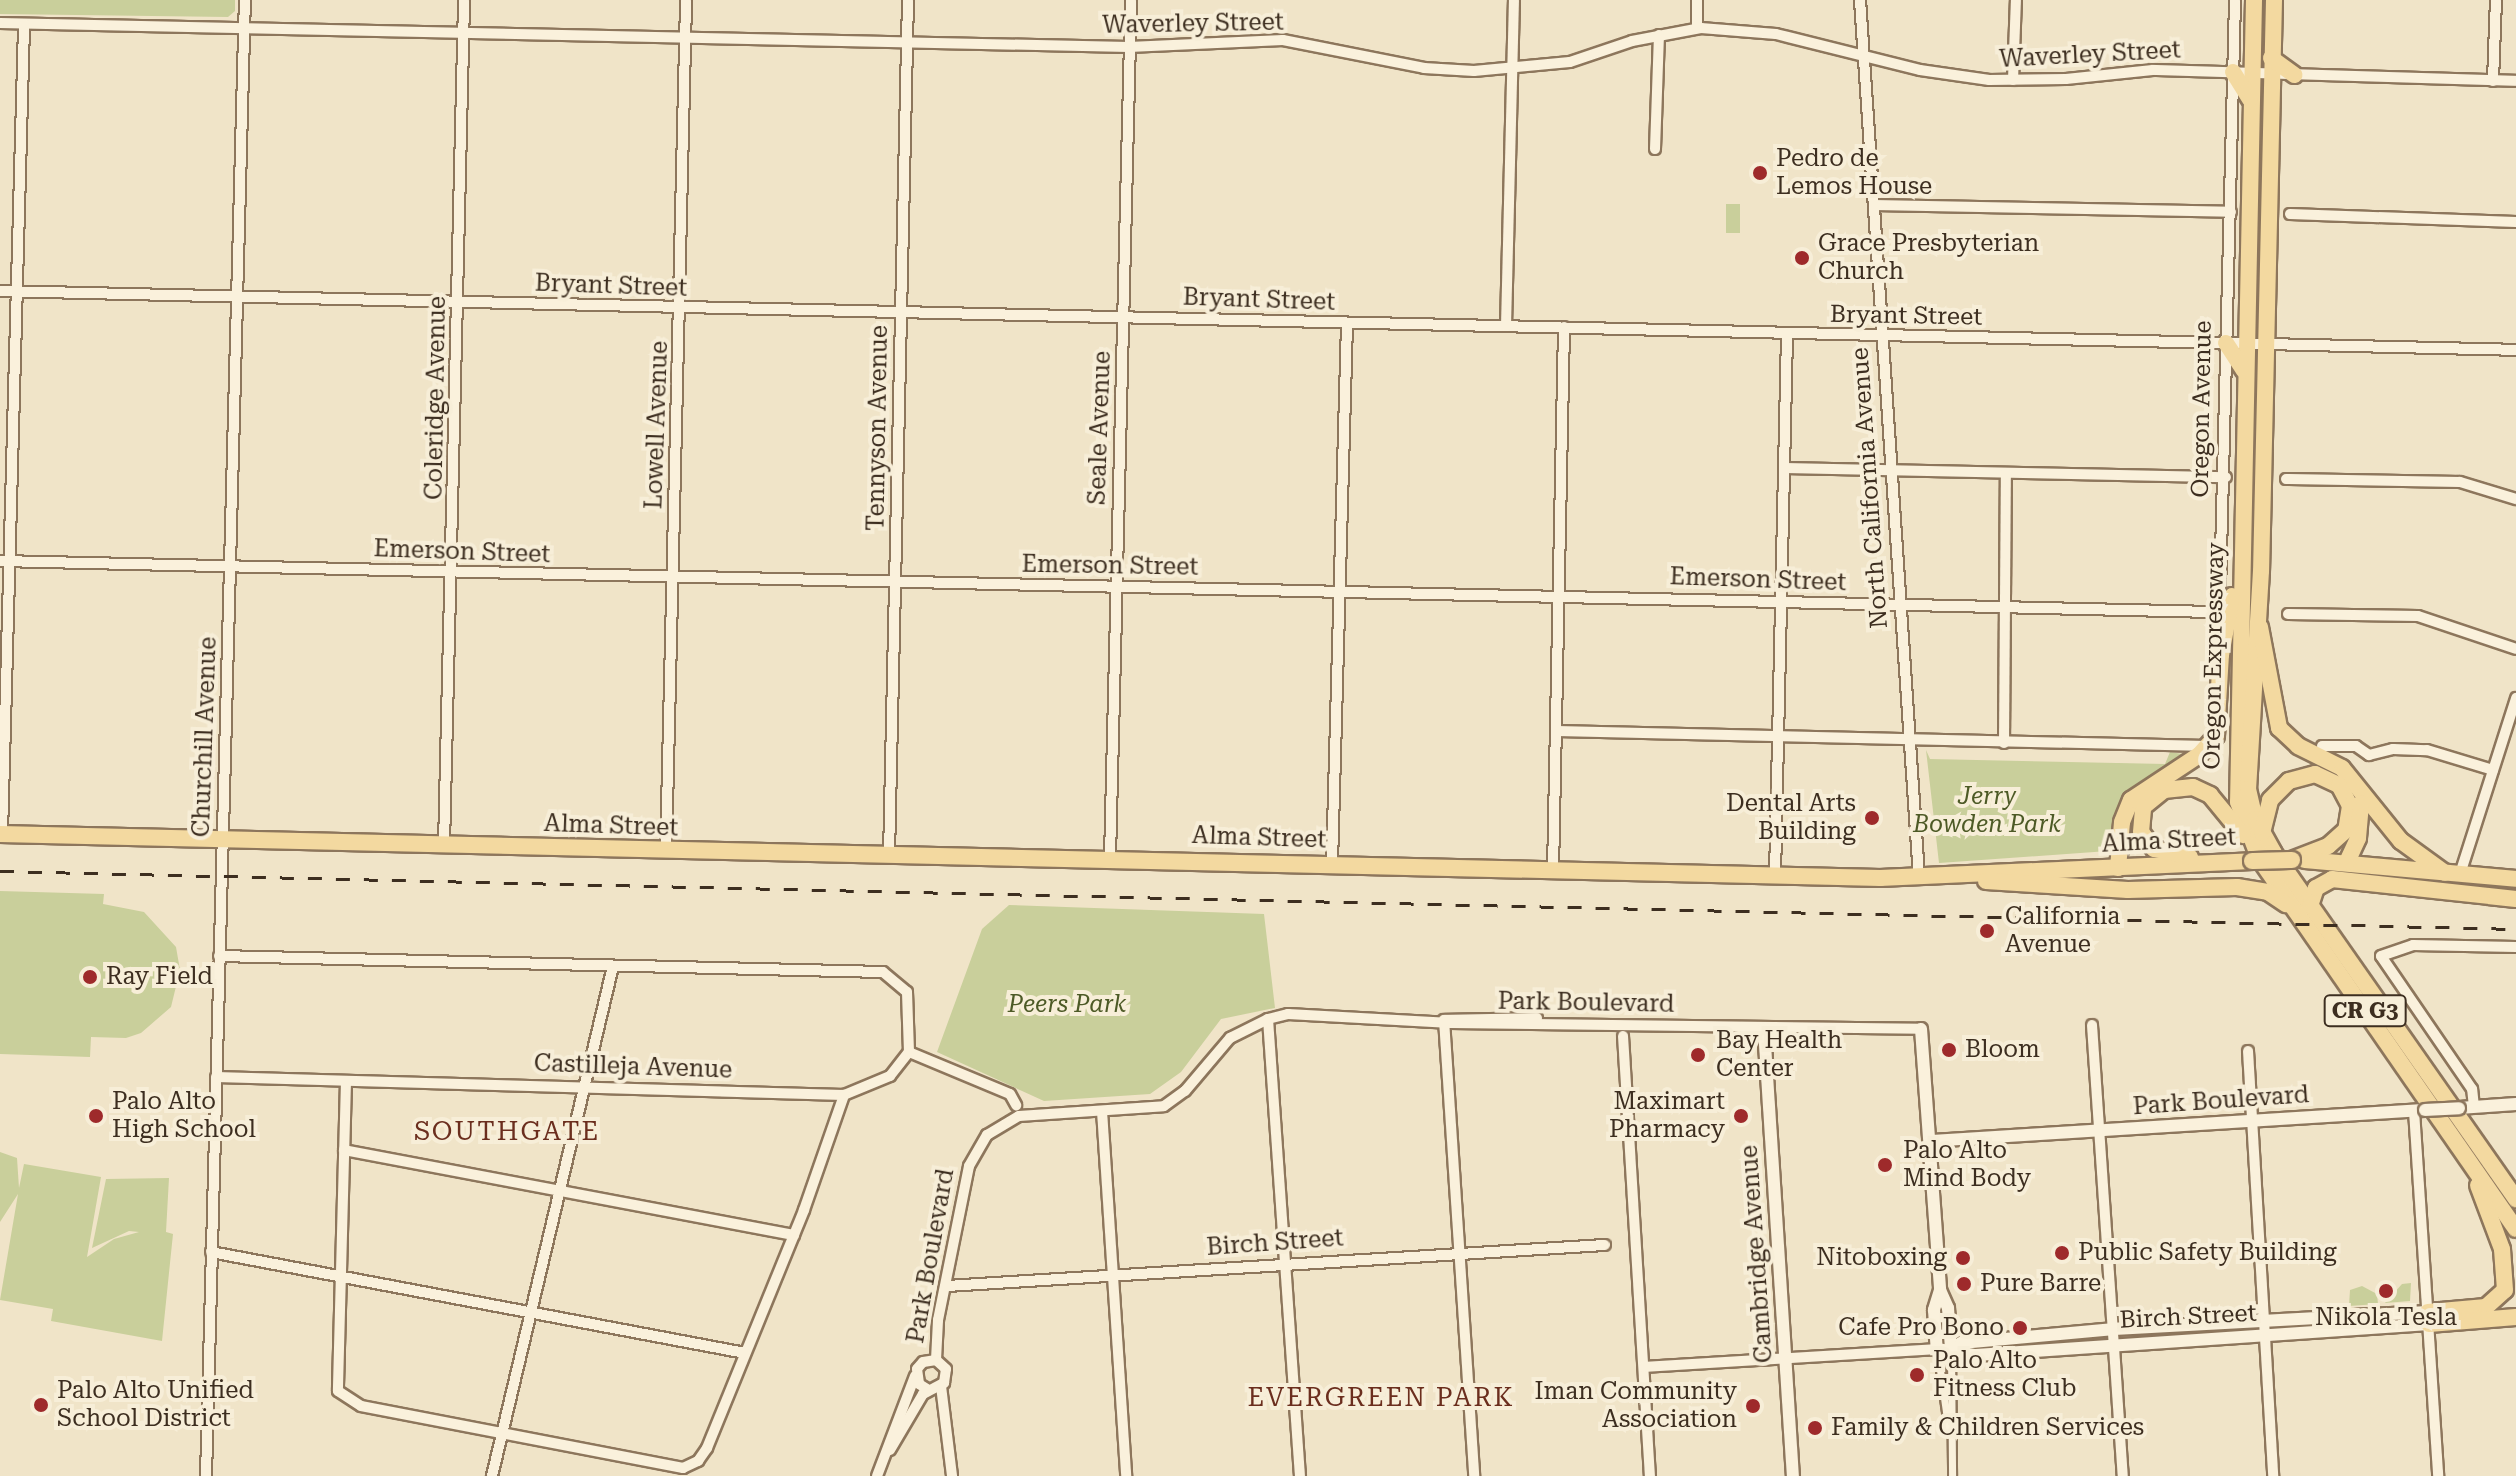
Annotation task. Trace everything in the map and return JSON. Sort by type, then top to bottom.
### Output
[{"type":"main road","name":"Oregon Expressway","points":[[2254,0],[2236,790],[2255,860],[2305,911],[2516,1199]]},
{"type":"main road","name":"Oregon Expressway","points":[[2274,0],[2258,617],[2248,779],[2262,834],[2305,911],[2470,1165],[2516,1229]]},
{"type":"main road","points":[[2270,66],[2294,75]]},
{"type":"main road","points":[[2233,72],[2251,101]]},
{"type":"main road","points":[[2226,343],[2244,371]]},
{"type":"main road","points":[[2221,655],[2241,564]]},
{"type":"main road","points":[[2258,617],[2279,728],[2290,741],[2335,763],[2354,779],[2401,841],[2452,873]]},
{"type":"main road","name":"Oregon Avenue","points":[[2212,743],[2220,721],[2221,655]]},
{"type":"main road","points":[[2118,868],[2121,826],[2131,800],[2212,743]]},
{"type":"main road","points":[[2262,834],[2270,800],[2289,781],[2315,774],[2339,785],[2350,806],[2346,830],[2328,846],[2292,860]]},
{"type":"main road","points":[[2347,862],[2358,838],[2361,812],[2354,779]]},
{"type":"main road","points":[[2219,862],[2161,852],[2148,844],[2139,823],[2148,800],[2173,787],[2202,790],[2222,808],[2255,860]]},
{"type":"main road","name":"Alma Street","points":[[1,834],[1775,876],[1953,876],[2292,860],[2347,862],[2516,879]]},
{"type":"main road","points":[[1953,876],[2033,887],[2248,888],[2274,895],[2305,911],[2316,888],[2332,879],[2516,899]]},
{"type":"main road","points":[[2428,1318],[2486,1307],[2505,1290],[2502,1249],[2470,1165]]},
{"type":"main road","points":[[2428,1318],[2516,1317]]},
{"type":"street","name":"Churchill Avenue","points":[[206,1476],[245,0]]},
{"type":"street","name":"Coleridge Avenue","points":[[444,845],[454,571],[464,0]]},
{"type":"street","name":"Lowell Avenue","points":[[666,851],[686,0]]},
{"type":"street","name":"Tennyson Avenue","points":[[889,856],[908,0]]},
{"type":"street","name":"Seale Avenue","points":[[1110,858],[1131,0]]},
{"type":"street","points":[[1506,326],[1514,0]]},
{"type":"street","points":[[1697,0],[1697,28]]},
{"type":"street","name":"North California Avenue","points":[[1860,0],[1898,604],[1919,877]]},
{"type":"street","points":[[2013,80],[2016,0]]},
{"type":"street","name":"Oregon Avenue","points":[[2221,655],[2219,612],[2226,477],[2226,343],[2235,0]]},
{"type":"street","points":[[2493,81],[2496,0]]},
{"type":"street","name":"Waverley Street","points":[[0,23],[1129,47],[1283,40],[1424,68],[1512,71],[1570,62],[1659,35],[1697,28],[1776,34],[1958,77],[2013,80],[2153,70],[2251,74],[2270,66]]},
{"type":"street","points":[[1,834],[4,561],[24,24]]},
{"type":"street","points":[[1655,149],[1659,35]]},
{"type":"street","points":[[2294,75],[2516,81]]},
{"type":"street","points":[[1874,205],[2231,212]]},
{"type":"street","points":[[2290,214],[2516,222]]},
{"type":"street","name":"Bryant Street","points":[[0,291],[2516,350]]},
{"type":"street","points":[[1332,864],[1347,323]]},
{"type":"street","points":[[1553,871],[1561,596],[1564,327]]},
{"type":"street","points":[[1775,876],[1787,333]]},
{"type":"street","points":[[1785,468],[2226,477]]},
{"type":"street","points":[[2004,743],[2006,474]]},
{"type":"street","points":[[2286,479],[2460,482],[2516,499]]},
{"type":"street","name":"Emerson Street","points":[[4,561],[2219,612]]},
{"type":"street","points":[[2288,614],[2418,616],[2516,649]]},
{"type":"street","points":[[2452,873],[2493,770],[2516,698]]},
{"type":"street","points":[[1557,731],[2004,743],[2171,746],[2212,743]]},
{"type":"street","points":[[2322,746],[2356,746],[2369,755],[2393,749],[2427,750],[2493,770]]},
{"type":"street","points":[[2474,1107],[2472,1089],[2381,956],[2413,945],[2516,947]]},
{"type":"street","points":[[219,956],[883,972],[907,992],[909,1052],[1010,1094],[1016,1105]]},
{"type":"street","points":[[492,1476],[587,1086],[613,966]]},
{"type":"street","name":"Park Boulevard","points":[[936,1360],[938,1320],[969,1166],[979,1144],[1019,1116],[1159,1107],[1175,1100],[1230,1038],[1268,1019],[1288,1014],[1764,1029],[1921,1029]]},
{"type":"street","points":[[1268,1019],[1300,1476]]},
{"type":"street","points":[[1444,1020],[1474,1476]]},
{"type":"street","points":[[2092,1025],[2123,1476]]},
{"type":"street","name":"Cambridge Avenue","points":[[1764,1029],[1793,1476]]},
{"type":"street","points":[[1921,1029],[1940,1290],[1948,1308],[1951,1349],[1949,1432]]},
{"type":"street","points":[[1623,1036],[1650,1476]]},
{"type":"street","points":[[2248,1051],[2273,1476]]},
{"type":"street","name":"Castilleja Avenue","points":[[216,1077],[844,1095],[890,1076],[909,1052]]},
{"type":"street","points":[[346,1081],[338,1391],[361,1406],[691,1466],[707,1448],[794,1235],[844,1095]]},
{"type":"street","name":"Park Boulevard","points":[[1930,1141],[2516,1104]]},
{"type":"street","points":[[1102,1111],[1126,1476]]},
{"type":"street","points":[[2420,1111],[2438,1476]]},
{"type":"street","points":[[344,1150],[561,1188],[794,1235]]},
{"type":"street","name":"Birch Street","points":[[947,1286],[1605,1245]]},
{"type":"street","points":[[211,1252],[745,1353]]},
{"type":"street","points":[[1940,1290],[1934,1310],[1952,1476]]},
{"type":"street","name":"Birch Street","points":[[1644,1367],[1937,1349],[1976,1355],[2264,1335],[2428,1318]]},
{"type":"street","name":"Birch Street","points":[[1951,1349],[1961,1343],[2114,1329],[2263,1320],[2428,1318]]},
{"type":"street","name":"Park Boulevard","points":[[890,1450],[916,1374],[923,1362],[936,1360]]},
{"type":"street","name":"Park Boulevard","points":[[936,1360],[946,1369],[941,1386]]},
{"type":"street","name":"Park Boulevard","points":[[877,1476],[927,1389],[916,1374]]},
{"type":"street","points":[[927,1389],[941,1386],[952,1476]]},
{"type":"green space","points":[[0,0],[235,0],[235,11],[228,17],[0,14]]},
{"type":"green space","points":[[1726,204],[1740,204],[1740,233],[1726,233]]},
{"type":"green space","name":"Jerry Bowden Park","points":[[1926,750],[1930,759],[2165,764],[2170,752],[2189,755],[2145,783],[2108,851],[1939,863]]},
{"type":"green space","name":"Ray Field","points":[[0,891],[104,894],[103,904],[144,912],[176,947],[180,970],[171,1007],[141,1033],[126,1038],[91,1037],[90,1057],[0,1054]]},
{"type":"green space","name":"Peers Park","points":[[1009,905],[1264,914],[1275,1008],[1221,1019],[1181,1072],[1150,1094],[1044,1101],[937,1052],[982,929]]},
{"type":"green space","points":[[0,1152],[17,1158],[19,1188],[24,1164],[101,1177],[87,1257],[114,1239],[139,1232],[129,1231],[92,1248],[106,1179],[169,1178],[166,1232],[173,1234],[162,1341],[51,1321],[53,1309],[0,1300],[18,1194],[0,1222]]},
{"type":"green space","points":[[2411,1283],[2410,1301],[2385,1303],[2402,1284]]},
{"type":"green space","points":[[2362,1286],[2377,1294],[2378,1304],[2349,1306],[2350,1290]]},
{"type":"railway","points":[[0,871],[2516,929]]},
{"type":"place","name":"Pedro de Lemos House","points":[[1760,173]]},
{"type":"place","name":"Grace Presbyterian Church","points":[[1802,258]]},
{"type":"place","name":"Dental Arts Building","points":[[1872,818]]},
{"type":"place","name":"California Avenue","points":[[1987,931]]},
{"type":"place","name":"Ray Field","points":[[90,977]]},
{"type":"place","name":"Bloom","points":[[1949,1050]]},
{"type":"place","name":"Bay Health Center","points":[[1698,1055]]},
{"type":"place","name":"Palo Alto High School","points":[[96,1116]]},
{"type":"place","name":"Maximart Pharmacy","points":[[1741,1116]]},
{"type":"place","name":"Palo Alto Mind Body","points":[[1885,1165]]},
{"type":"place","name":"Public Safety Building","points":[[2062,1253]]},
{"type":"place","name":"Nitoboxing","points":[[1963,1258]]},
{"type":"place","name":"Pure Barre","points":[[1964,1284]]},
{"type":"place","name":"Nikola Tesla","points":[[2386,1291]]},
{"type":"place","name":"Cafe Pro Bono","points":[[2020,1328]]},
{"type":"place","name":"Palo Alto Fitness Club","points":[[1917,1375]]},
{"type":"place","name":"Palo Alto Unified School District","points":[[41,1405]]},
{"type":"place","name":"Iman Community Association","points":[[1753,1406]]},
{"type":"place","name":"Family & Children Services","points":[[1815,1428]]},
{"type":"district","name":"SOUTHGATE","points":[[507,1132]]},
{"type":"district","name":"EVERGREEN PARK","points":[[1381,1398]]}]
